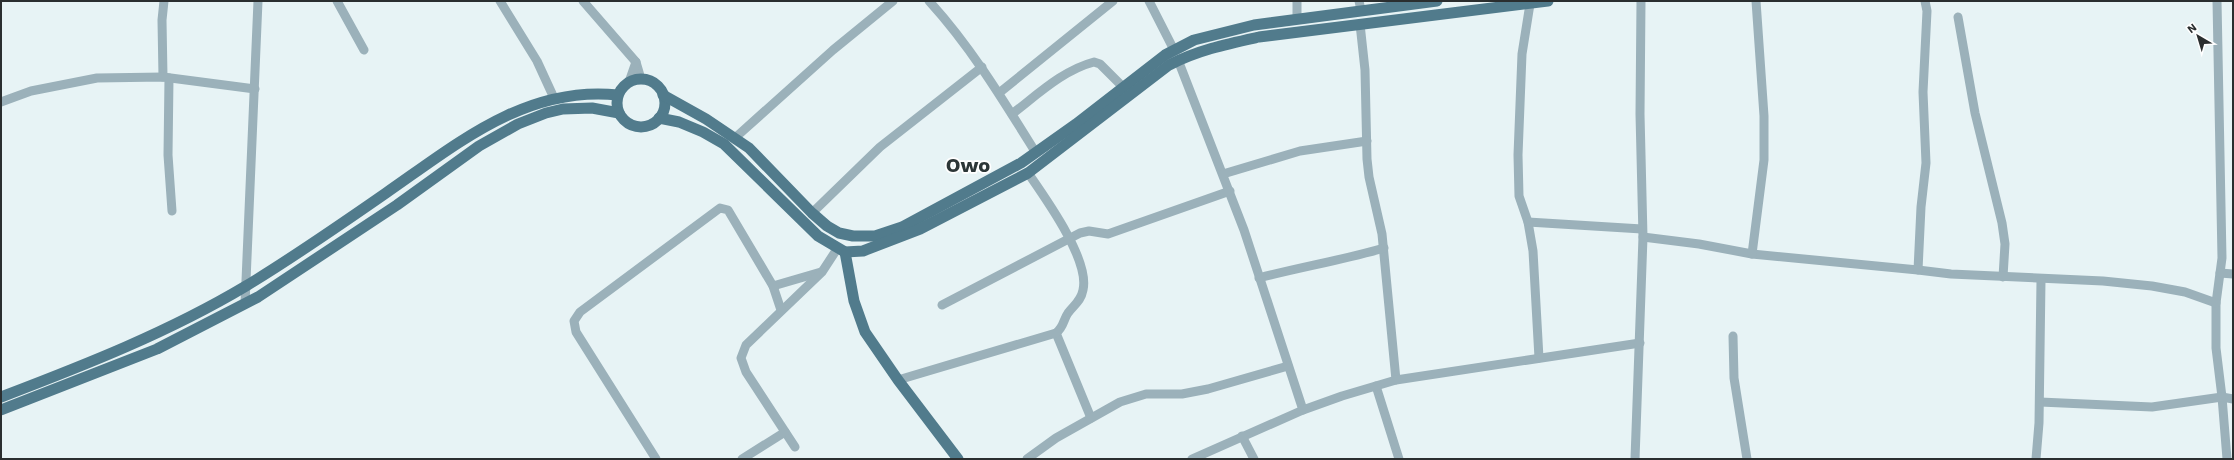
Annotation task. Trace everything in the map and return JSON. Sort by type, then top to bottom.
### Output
[{"type":"main road","points":[[663,95],[736,137],[749,148],[812,213],[839,233],[853,236],[875,236],[902,227],[1002,174],[1036,153],[1174,50],[1210,34],[1360,6],[1437,1]]},
{"type":"main road","points":[[659,118],[679,122],[703,132],[724,144],[818,236],[841,250],[875,248],[920,230],[1010,184],[1028,173],[1080,135],[1140,87],[1178,60],[1214,46],[1259,37],[1548,1]]},
{"type":"main road","points":[[1,410],[157,349],[245,304],[285,280],[397,205],[479,146],[518,124],[546,113],[563,109],[592,108],[619,113],[627,122],[638,126],[649,125],[659,118],[664,107],[663,95],[657,85],[641,79],[629,82],[618,96],[619,113]]},
{"type":"main road","points":[[1,397],[91,363],[149,337],[246,286],[300,253],[488,124],[512,112],[554,98],[590,93],[618,96]]},
{"type":"main road","points":[[1002,174],[1010,184]]},
{"type":"main road","points":[[841,250],[859,318],[874,347],[958,459]]},
{"type":"street","points":[[164,1],[162,20],[172,211]]},
{"type":"street","points":[[245,304],[258,1]]},
{"type":"street","points":[[337,1],[364,50]]},
{"type":"street","points":[[500,1],[537,61],[554,98]]},
{"type":"street","points":[[736,137],[833,50],[893,1]]},
{"type":"street","points":[[929,1],[960,36],[1036,153]]},
{"type":"street","points":[[998,93],[1113,1]]},
{"type":"street","points":[[1149,1],[1174,50]]},
{"type":"street","points":[[1297,1],[1297,18]]},
{"type":"street","points":[[1636,459],[1643,233],[1640,114],[1641,1]]},
{"type":"street","points":[[1752,254],[1764,160],[1764,116],[1756,1]]},
{"type":"street","points":[[1918,270],[1921,207],[1926,163],[1923,92],[1927,11],[1925,1]]},
{"type":"street","points":[[2217,1],[2222,258],[2216,303],[2216,348],[2227,459]]},
{"type":"street","points":[[588,3],[636,62],[641,79]]},
{"type":"street","points":[[1530,4],[1522,54],[1518,155],[1519,196],[1528,222],[1533,251],[1539,358]]},
{"type":"street","points":[[1958,17],[1975,112],[2002,223],[2005,244],[2003,277]]},
{"type":"street","points":[[1360,24],[1365,70],[1369,177],[1384,248],[1396,380]]},
{"type":"street","points":[[1178,60],[1230,191],[1303,410]]},
{"type":"street","points":[[629,82],[636,62]]},
{"type":"street","points":[[1012,114],[1054,82],[1076,69],[1094,62],[1100,64],[1123,87]]},
{"type":"street","points":[[812,213],[880,147],[982,68]]},
{"type":"street","points":[[1,102],[31,91],[97,78],[166,77],[255,89]]},
{"type":"street","points":[[1223,174],[1300,151],[1367,141]]},
{"type":"street","points":[[898,380],[1056,333],[1064,325],[1069,311],[1080,299],[1084,285],[1081,262],[1028,173]]},
{"type":"street","points":[[942,305],[1068,238],[1089,231],[1108,234],[1230,191]]},
{"type":"street","points":[[656,459],[576,332],[574,321],[580,312],[720,208],[728,210],[773,286],[781,310]]},
{"type":"street","points":[[1528,222],[1643,233],[1752,254],[1951,274],[2041,280],[2103,281],[2152,286],[2185,292],[2216,303]]},
{"type":"street","points":[[1259,278],[1305,266],[1349,258],[1384,248]]},
{"type":"street","points":[[795,447],[746,372],[741,358],[746,345],[822,272],[841,250]]},
{"type":"street","points":[[773,286],[822,272]]},
{"type":"street","points":[[2220,273],[2233,274]]},
{"type":"street","points":[[2036,459],[2040,402],[2041,280]]},
{"type":"street","points":[[1056,333],[1091,418]]},
{"type":"street","points":[[1733,336],[1734,378],[1748,459]]},
{"type":"street","points":[[1192,459],[1303,410],[1396,380],[1640,343]]},
{"type":"street","points":[[1027,459],[1056,438],[1120,402],[1146,394],[1182,394],[1208,389],[1288,366]]},
{"type":"street","points":[[1376,386],[1399,459]]},
{"type":"street","points":[[2040,402],[2152,408],[2222,397],[2233,399]]},
{"type":"street","points":[[742,459],[785,432]]},
{"type":"street","points":[[1242,436],[1254,459]]},
{"type":"district","name":"Owo","points":[[968,165]]}]
